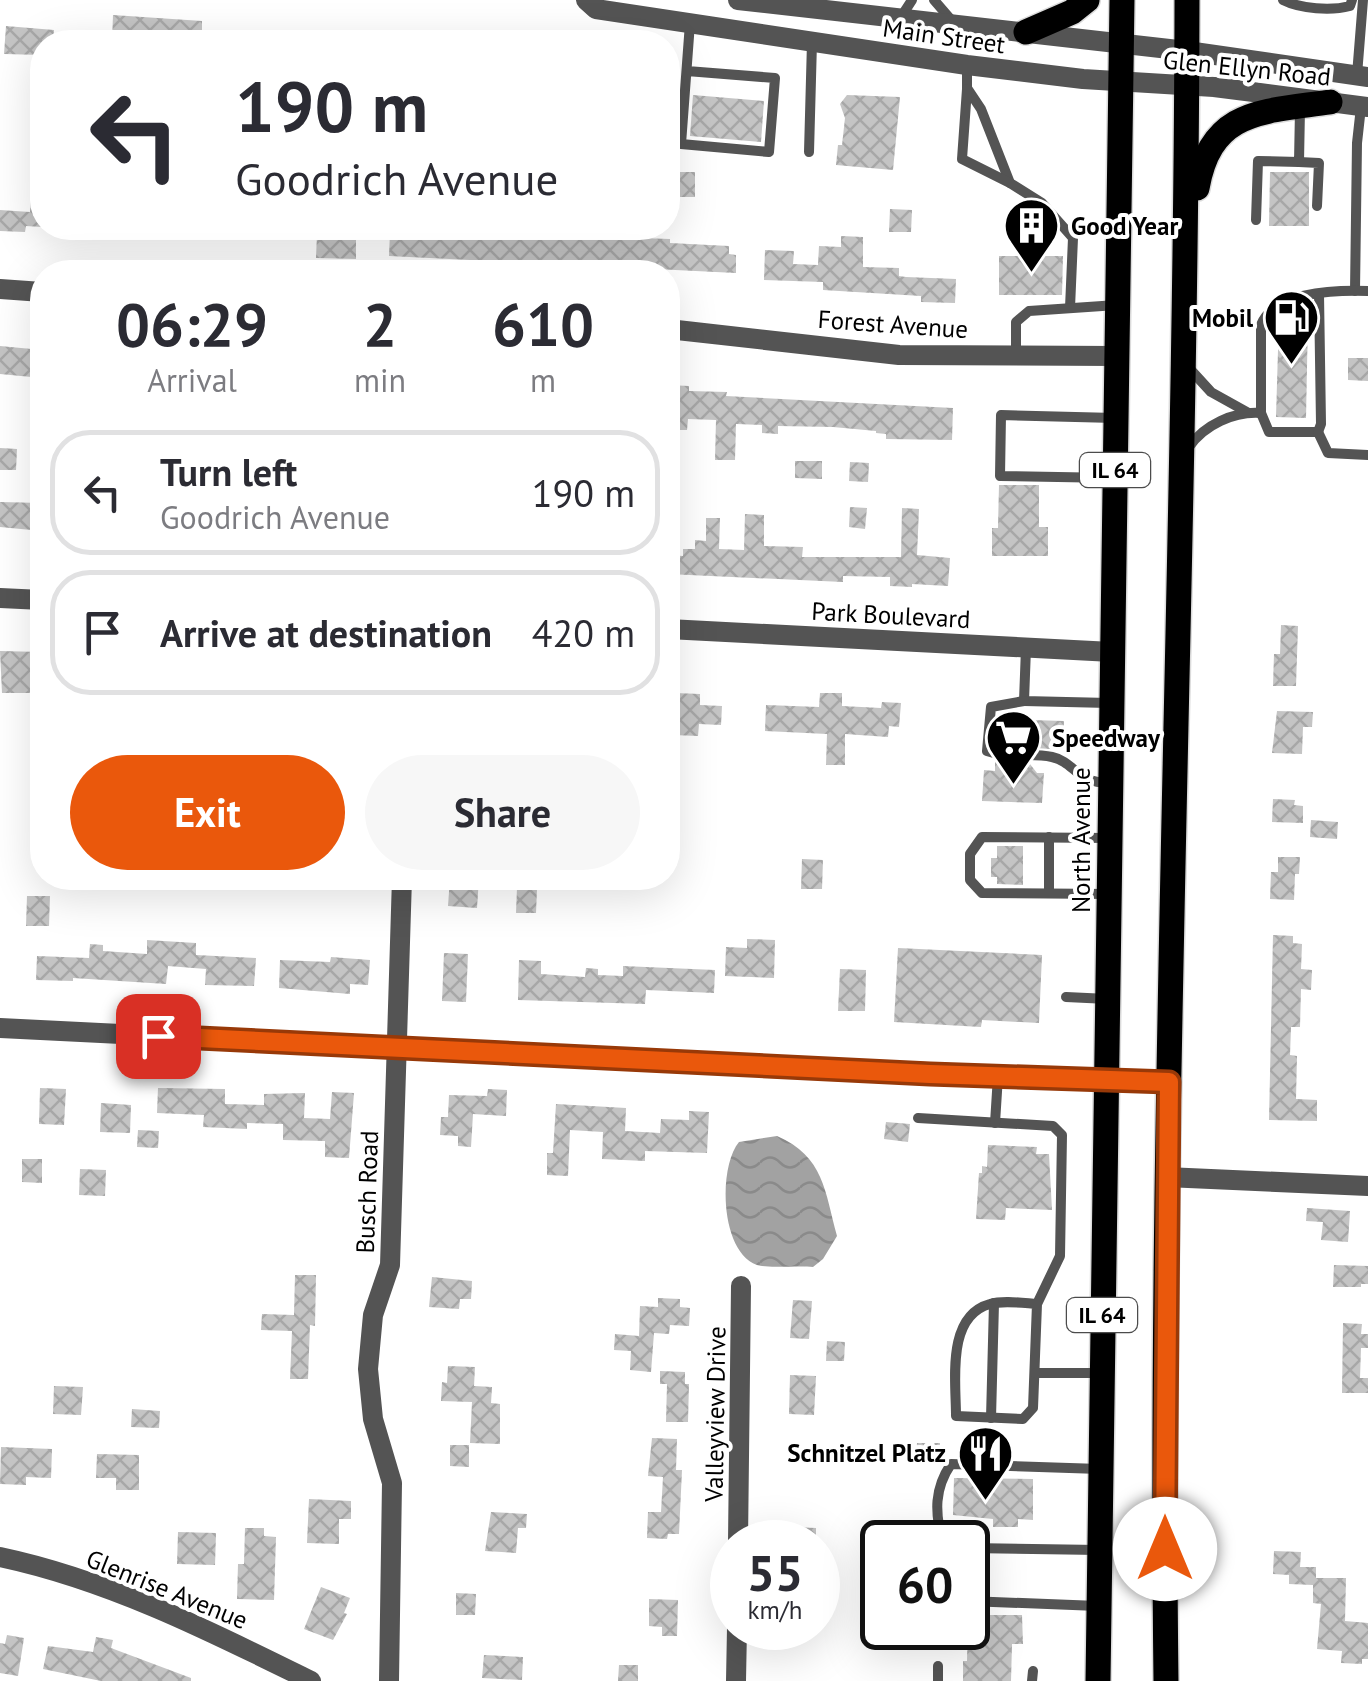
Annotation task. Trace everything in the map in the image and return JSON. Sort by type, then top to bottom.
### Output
[{"type":"main road","points":[[1026,32],[1072,12],[1087,0]]},
{"type":"main road","name":"North Avenue","points":[[1098,1681],[1122,0]]},
{"type":"main road","name":"IL 64","points":[[1166,1681],[1166,1177],[1182,458],[1187,0]]},
{"type":"main road","points":[[1183,318],[1192,216],[1202,159],[1222,131],[1257,113],[1300,102],[1330,102]]},
{"type":"street","name":"Main Street","points":[[586,0],[596,9],[967,65],[1121,82]]},
{"type":"street","name":"Main Street","points":[[742,0],[907,8],[953,22],[1122,44]]},
{"type":"street","name":"Glen Ellyn Road","points":[[1122,44],[1362,76]]},
{"type":"street","name":"Glen Ellyn Road","points":[[1121,82],[1186,85],[1300,102]]},
{"type":"street","name":"Glen Ellyn Road","points":[[1330,102],[1364,106]]},
{"type":"street","points":[[0,289],[30,291]]},
{"type":"street","name":"Forest Avenue","points":[[680,330],[900,355],[1116,356]]},
{"type":"street","points":[[0,598],[30,599]]},
{"type":"street","name":"Park Boulevard","points":[[680,630],[1112,652]]},
{"type":"street","name":"Busch Road","points":[[389,1681],[392,1483],[373,1420],[368,1368],[373,1315],[390,1265],[402,890]]},
{"type":"street","points":[[0,1028],[1169,1082]]},
{"type":"street","points":[[1166,1177],[1368,1186]]},
{"type":"street","name":"Valleyview Drive","points":[[738,1520],[741,1286]]},
{"type":"street","name":"Glenrise Avenue","points":[[0,1557],[138,1601],[310,1681]]},
{"type":"street","points":[[736,1681],[737,1650]]},
{"type":"lane","points":[[934,0],[953,22]]},
{"type":"lane","points":[[1284,0],[1340,8],[1350,6],[1352,0]]},
{"type":"lane","points":[[1362,76],[1364,0]]},
{"type":"lane","points":[[687,71],[775,78],[769,152],[681,144],[690,23]]},
{"type":"lane","points":[[809,152],[812,42]]},
{"type":"lane","points":[[967,65],[962,159],[1042,203],[1074,238],[1070,308]]},
{"type":"lane","points":[[968,88],[981,109],[1010,183]]},
{"type":"lane","points":[[1298,162],[1300,102]]},
{"type":"lane","points":[[1355,291],[1357,143],[1364,106]]},
{"type":"lane","points":[[1256,220],[1258,161],[1319,163],[1318,206]]},
{"type":"lane","points":[[1318,432],[1269,432],[1261,413],[1261,325],[1265,316],[1280,306],[1319,294],[1368,292]]},
{"type":"lane","points":[[1318,432],[1322,424],[1319,294]]},
{"type":"lane","points":[[1016,356],[1016,322],[1030,311],[1118,305]]},
{"type":"lane","points":[[1183,362],[1211,392],[1248,412]]},
{"type":"lane","points":[[1182,458],[1197,436],[1218,422],[1248,412],[1261,413]]},
{"type":"lane","points":[[1115,478],[1000,476],[1000,460],[1001,415],[1116,418]]},
{"type":"lane","points":[[1318,432],[1328,454],[1368,454]]},
{"type":"lane","points":[[1024,701],[1026,646]]},
{"type":"lane","points":[[1110,783],[1090,783],[1055,757],[1000,756],[988,751],[991,707],[1024,701],[1111,703]]},
{"type":"lane","points":[[1109,838],[982,837],[970,854],[970,880],[982,893],[1110,894]]},
{"type":"lane","points":[[1049,837],[1049,893]]},
{"type":"lane","points":[[1066,998],[1109,999]]},
{"type":"lane","points":[[995,1122],[998,1076]]},
{"type":"lane","points":[[918,1118],[1054,1126],[1062,1134],[1060,1256],[1037,1304],[1034,1408],[1028,1417],[956,1416],[957,1340],[971,1313],[994,1303],[1037,1304]]},
{"type":"lane","points":[[991,1418],[994,1303]]},
{"type":"lane","points":[[1035,1374],[1102,1373]]},
{"type":"lane","points":[[937,1520],[938,1483],[951,1464],[1102,1469]]},
{"type":"lane","points":[[990,1548],[1100,1550]]},
{"type":"lane","points":[[990,1602],[1100,1606]]},
{"type":"lane","points":[[938,1666],[938,1681]]},
{"type":"water","points":[[777,1136],[805,1154],[820,1177],[829,1205],[837,1236],[823,1259],[813,1267],[757,1265],[745,1257],[730,1227],[726,1188],[732,1154],[739,1142]]},
{"type":"building","points":[[113,15],[202,21],[202,30],[112,30]]},
{"type":"building","points":[[6,26],[54,30],[30,30],[30,55],[4,54]]},
{"type":"building","points":[[693,95],[764,101],[761,142],[690,136]]},
{"type":"building","points":[[847,95],[900,97],[893,170],[836,165],[845,118],[840,104]]},
{"type":"building","points":[[680,172],[695,172],[695,197],[680,197]]},
{"type":"building","points":[[1270,172],[1309,172],[1309,226],[1269,226]]},
{"type":"building","points":[[890,209],[912,210],[911,232],[889,232]]},
{"type":"building","points":[[0,210],[30,212],[30,226],[26,226],[25,232],[0,231]]},
{"type":"building","points":[[841,236],[863,237],[863,267],[899,268],[899,276],[906,277],[956,279],[955,303],[921,302],[921,296],[823,290],[823,282],[764,280],[765,250],[794,251],[793,264],[818,265],[819,246],[841,247]]},
{"type":"building","points":[[317,240],[356,240],[356,259],[316,258]]},
{"type":"building","points":[[390,240],[670,240],[729,246],[729,254],[736,255],[736,273],[680,270],[680,260],[389,256]]},
{"type":"building","name":"Good Year","points":[[999,256],[1063,256],[1062,295],[999,295]]},
{"type":"building","name":"Mobil","points":[[1279,317],[1308,317],[1306,418],[1276,417]]},
{"type":"building","points":[[0,346],[30,349],[30,377],[0,374]]},
{"type":"building","points":[[1348,358],[1368,358],[1368,381],[1348,380]]},
{"type":"building","points":[[680,386],[689,386],[689,391],[727,392],[726,396],[953,408],[952,440],[886,439],[886,434],[876,431],[833,427],[778,426],[778,434],[762,433],[762,425],[736,424],[735,460],[715,460],[716,420],[688,419],[687,430],[680,430]]},
{"type":"building","points":[[0,448],[17,449],[16,470],[0,470]]},
{"type":"building","points":[[795,461],[822,461],[822,479],[795,478]]},
{"type":"building","points":[[850,462],[869,463],[868,482],[849,481]]},
{"type":"building","points":[[999,485],[1039,485],[1039,527],[1048,527],[1048,556],[992,556],[992,528],[998,528]]},
{"type":"building","points":[[0,502],[30,503],[30,530],[0,527]]},
{"type":"building","points":[[850,507],[867,508],[865,529],[849,527]]},
{"type":"building","points":[[902,508],[919,509],[917,555],[950,558],[948,586],[890,586],[890,577],[843,576],[843,582],[680,575],[683,549],[695,549],[695,540],[706,541],[706,518],[720,518],[719,549],[744,550],[745,514],[764,515],[764,546],[803,547],[802,557],[901,557]]},
{"type":"building","points":[[1281,625],[1298,626],[1296,686],[1273,686],[1274,654],[1280,654]]},
{"type":"building","points":[[0,651],[30,652],[30,693],[2,693]]},
{"type":"building","points":[[680,693],[700,694],[700,705],[722,706],[721,725],[699,724],[698,736],[680,735]]},
{"type":"building","points":[[820,693],[842,693],[842,706],[881,708],[882,702],[901,703],[899,727],[889,726],[888,737],[845,734],[845,765],[826,765],[827,734],[765,731],[766,705],[819,707]]},
{"type":"building","points":[[1277,711],[1313,712],[1312,727],[1303,727],[1302,754],[1272,753]]},
{"type":"building","name":"Speedway","points":[[999,719],[1064,721],[1063,750],[996,745]]},
{"type":"building","name":"Speedway","points":[[995,762],[1030,764],[1037,773],[1044,773],[1042,803],[982,801],[984,770],[995,771]]},
{"type":"building","points":[[1273,799],[1295,800],[1294,805],[1303,806],[1303,823],[1272,822]]},
{"type":"building","points":[[1311,820],[1338,822],[1337,839],[1310,837]]},
{"type":"building","points":[[997,846],[1023,846],[1023,885],[997,884],[997,877],[991,877],[991,858],[997,858]]},
{"type":"building","points":[[1278,857],[1300,857],[1294,900],[1270,899],[1271,872],[1278,872]]},
{"type":"building","points":[[802,859],[823,860],[822,889],[801,889]]},
{"type":"building","points":[[449,890],[478,890],[477,908],[448,906]]},
{"type":"building","points":[[517,890],[537,890],[536,913],[516,913]]},
{"type":"building","points":[[27,896],[50,896],[49,926],[26,926]]},
{"type":"building","points":[[1273,935],[1293,936],[1293,943],[1302,944],[1301,969],[1312,970],[1311,990],[1301,989],[1300,1027],[1291,1027],[1290,1055],[1297,1056],[1296,1099],[1317,1100],[1317,1121],[1269,1120]]},
{"type":"building","points":[[747,939],[775,940],[774,978],[725,976],[726,947],[747,948]]},
{"type":"building","points":[[147,940],[196,943],[196,955],[256,958],[254,986],[205,985],[206,969],[168,966],[166,984],[73,978],[36,980],[37,956],[89,958],[90,944],[103,945],[103,951],[147,954]]},
{"type":"building","points":[[898,948],[1042,955],[1039,1023],[982,1020],[981,1027],[894,1022]]},
{"type":"building","points":[[444,953],[468,954],[466,1002],[442,1001]]},
{"type":"building","points":[[331,957],[370,960],[368,985],[350,984],[350,994],[279,988],[280,960],[330,962]]},
{"type":"building","points":[[519,960],[541,961],[541,974],[585,977],[586,968],[598,969],[598,975],[623,976],[623,966],[715,970],[714,993],[646,990],[645,1004],[518,1000]]},
{"type":"building","points":[[840,969],[866,970],[865,1011],[838,1011]]},
{"type":"building","points":[[40,1088],[66,1089],[64,1125],[39,1124]]},
{"type":"building","points":[[158,1088],[225,1089],[225,1104],[264,1105],[264,1094],[305,1093],[304,1118],[330,1119],[332,1092],[354,1093],[349,1158],[325,1157],[325,1141],[283,1140],[283,1124],[247,1123],[247,1129],[203,1127],[204,1115],[157,1113]]},
{"type":"building","points":[[488,1089],[507,1090],[506,1116],[473,1114],[471,1147],[458,1146],[458,1136],[440,1135],[441,1117],[448,1117],[449,1095],[487,1096]]},
{"type":"building","points":[[101,1103],[131,1105],[130,1133],[100,1132]]},
{"type":"building","points":[[556,1104],[626,1108],[625,1131],[660,1133],[661,1119],[689,1120],[689,1111],[709,1112],[707,1153],[645,1151],[645,1161],[602,1159],[603,1132],[570,1130],[568,1176],[547,1175],[547,1153],[553,1153]]},
{"type":"building","points":[[886,1122],[910,1124],[908,1142],[884,1139]]},
{"type":"building","points":[[138,1130],[159,1131],[158,1148],[137,1147]]},
{"type":"building","points":[[988,1145],[1037,1147],[1036,1154],[1049,1154],[1052,1210],[1006,1208],[1005,1220],[976,1219],[979,1173],[982,1166],[987,1167]]},
{"type":"building","points":[[22,1159],[42,1159],[42,1183],[22,1182]]},
{"type":"building","points":[[80,1169],[106,1170],[105,1196],[79,1195]]},
{"type":"building","points":[[1307,1208],[1350,1211],[1348,1242],[1321,1240],[1323,1222],[1306,1221]]},
{"type":"building","points":[[1334,1265],[1368,1266],[1368,1284],[1333,1287]]},
{"type":"building","points":[[295,1275],[316,1275],[308,1379],[290,1379],[292,1331],[261,1330],[262,1314],[294,1315]]},
{"type":"building","points":[[432,1277],[472,1281],[471,1299],[460,1299],[459,1309],[429,1307]]},
{"type":"building","points":[[658,1298],[680,1299],[680,1307],[690,1308],[689,1326],[670,1325],[669,1334],[654,1333],[651,1372],[630,1370],[631,1351],[614,1350],[615,1334],[639,1336],[640,1306],[658,1307]]},
{"type":"building","points":[[793,1300],[812,1301],[809,1339],[790,1338]]},
{"type":"building","points":[[1343,1323],[1362,1324],[1361,1334],[1368,1334],[1368,1348],[1361,1348],[1360,1378],[1368,1378],[1368,1393],[1342,1393]]},
{"type":"building","points":[[827,1341],[845,1342],[844,1361],[826,1361]]},
{"type":"building","points":[[448,1366],[475,1367],[474,1386],[492,1387],[491,1403],[500,1404],[500,1444],[470,1443],[472,1402],[441,1401]]},
{"type":"building","points":[[660,1371],[685,1372],[685,1384],[689,1384],[688,1422],[666,1422],[667,1384],[660,1384]]},
{"type":"building","points":[[790,1375],[816,1376],[814,1415],[789,1414]]},
{"type":"building","points":[[54,1386],[83,1387],[81,1415],[53,1414]]},
{"type":"building","points":[[132,1409],[160,1411],[159,1428],[131,1427]]},
{"type":"building","points":[[652,1438],[677,1439],[676,1470],[682,1470],[679,1534],[668,1534],[667,1539],[647,1538],[648,1512],[661,1512],[663,1477],[648,1476]]},
{"type":"building","points":[[917,1443],[940,1443],[939,1460],[916,1460]]},
{"type":"building","points":[[450,1445],[469,1445],[469,1467],[450,1466]]},
{"type":"building","points":[[1,1447],[52,1449],[51,1478],[26,1477],[26,1485],[0,1484]]},
{"type":"building","points":[[97,1454],[139,1455],[139,1490],[116,1490],[116,1478],[96,1478]]},
{"type":"building","points":[[954,1478],[1033,1479],[1033,1520],[1018,1519],[1018,1527],[993,1527],[993,1519],[953,1515]]},
{"type":"building","points":[[309,1499],[351,1501],[351,1519],[339,1519],[339,1544],[307,1543]]},
{"type":"building","points":[[491,1512],[527,1514],[526,1528],[518,1528],[516,1553],[485,1551]]},
{"type":"building","points":[[245,1528],[264,1528],[264,1536],[276,1537],[274,1600],[237,1599],[238,1564],[244,1564]]},
{"type":"building","points":[[178,1532],[216,1533],[215,1565],[177,1564]]},
{"type":"building","points":[[1274,1551],[1301,1552],[1300,1567],[1316,1567],[1316,1578],[1346,1578],[1345,1621],[1368,1623],[1368,1659],[1362,1659],[1362,1664],[1341,1663],[1342,1651],[1317,1649],[1321,1604],[1313,1603],[1313,1585],[1289,1584],[1289,1575],[1273,1574]]},
{"type":"building","points":[[321,1587],[350,1598],[344,1613],[347,1614],[333,1640],[304,1629]]},
{"type":"building","points":[[456,1593],[476,1594],[475,1615],[456,1615]]},
{"type":"building","points":[[649,1599],[678,1600],[677,1636],[662,1636],[662,1627],[649,1626]]},
{"type":"building","points":[[990,1615],[1022,1615],[1023,1644],[1012,1644],[1011,1681],[963,1681],[963,1661],[967,1661],[967,1650],[990,1650]]},
{"type":"building","points":[[7,1635],[24,1638],[18,1676],[0,1673],[0,1643],[5,1644]]},
{"type":"building","points":[[96,1637],[113,1640],[111,1648],[191,1681],[101,1681],[43,1669],[48,1646],[93,1652]]},
{"type":"building","points":[[484,1655],[523,1657],[522,1680],[482,1678]]},
{"type":"building","points":[[619,1665],[638,1665],[638,1681],[618,1681]]},
{"type":"place","name":"Good Year","points":[[1032,275]]},
{"type":"place","name":"Mobil","points":[[1292,367]]},
{"type":"place","name":"Speedway","points":[[1013,787]]},
{"type":"place","name":"Schnitzel Platz","points":[[985,1502]]},
{"type":"route","points":[[158,1036],[1169,1082],[1165,1549]]}]
